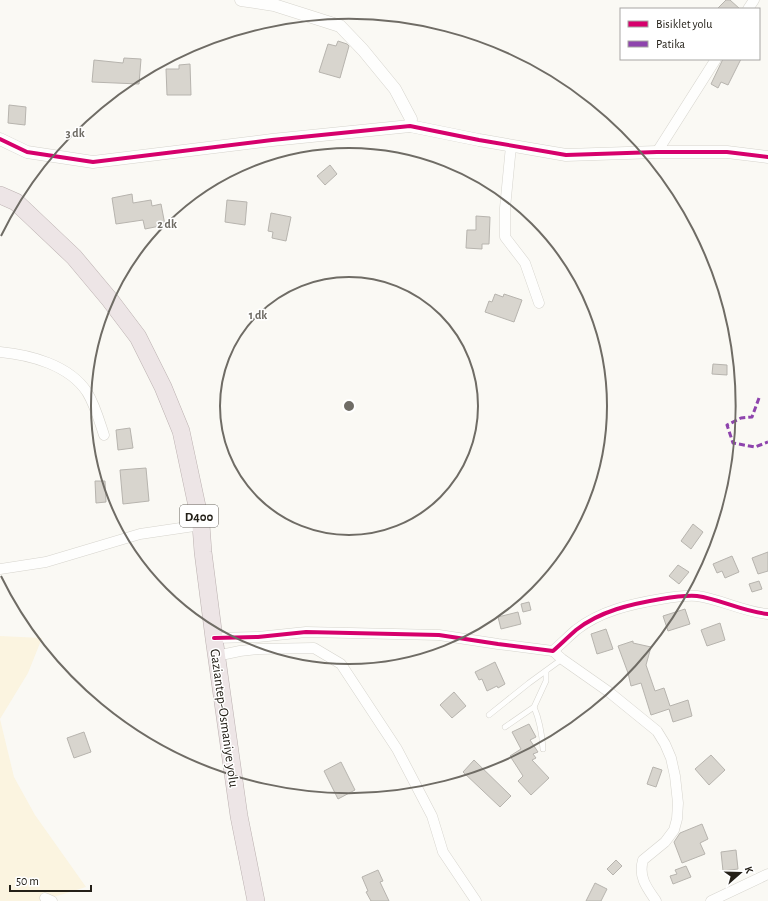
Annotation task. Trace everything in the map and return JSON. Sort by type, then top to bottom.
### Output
[{"type":"highway","name":"Gaziantep-Osmaniye yolu","points":[[0,195],[16,202],[74,257],[110,300],[138,337],[163,387],[181,431],[201,525],[216,656],[238,816],[256,901]]},
{"type":"street","points":[[241,0],[274,5],[340,26],[363,50],[395,89],[411,119],[410,126]]},
{"type":"street","points":[[657,152],[715,60]]},
{"type":"street","points":[[0,139],[27,152],[93,162],[272,140],[410,126],[511,146],[566,155],[657,152],[727,152],[768,157]]},
{"type":"street","points":[[511,146],[505,208],[505,237],[525,263],[539,303]]},
{"type":"street","points":[[0,352],[19,354],[38,360],[64,371],[75,379],[86,391],[94,406],[104,435]]},
{"type":"street","points":[[0,569],[46,562],[140,534],[201,525]]},
{"type":"street","points":[[553,651],[576,630],[593,620],[617,609],[642,602],[682,596],[698,596],[768,614]]},
{"type":"street","points":[[214,638],[258,637],[306,632],[439,635],[553,651],[609,692],[657,731],[671,758],[678,803],[677,819],[674,830],[665,842],[643,860],[642,865],[643,881],[656,901]]},
{"type":"street","points":[[216,656],[259,649],[314,648],[340,664],[397,749],[432,816],[443,852],[476,901]]},
{"type":"street","points":[[711,901],[768,874]]},
{"type":"lane","points":[[489,715],[562,659]]},
{"type":"lane","points":[[505,727],[534,707],[546,681],[546,671]]},
{"type":"lane","points":[[534,707],[540,726],[543,749]]},
{"type":"shaded area","points":[[0,636],[42,638],[28,673],[0,719]]},
{"type":"shaded area","points":[[0,719],[14,777],[35,815],[86,887],[41,901],[0,901]]},
{"type":"building","points":[[726,0],[730,0],[739,8],[718,8]]},
{"type":"building","points":[[338,41],[349,46],[340,78],[319,72],[328,44],[336,46]]},
{"type":"building","points":[[124,58],[141,59],[139,84],[92,82],[94,60],[123,63]]},
{"type":"building","points":[[723,60],[740,60],[728,85],[721,82],[718,88],[711,84]]},
{"type":"building","points":[[190,64],[191,95],[167,95],[166,69],[179,69],[179,65]]},
{"type":"building","points":[[9,105],[26,107],[25,125],[8,123]]},
{"type":"building","points":[[330,165],[337,174],[325,185],[317,176]]},
{"type":"building","points":[[132,194],[133,203],[151,200],[152,206],[161,204],[165,225],[145,229],[143,220],[116,224],[112,198]]},
{"type":"building","points":[[227,200],[247,202],[245,225],[225,222]]},
{"type":"building","points":[[271,213],[291,217],[286,241],[272,238],[273,232],[268,231]]},
{"type":"building","points":[[476,216],[490,217],[489,244],[482,244],[482,249],[466,248],[467,230],[476,230]]},
{"type":"building","points":[[495,294],[503,297],[504,294],[522,300],[514,322],[485,312],[489,301],[492,302]]},
{"type":"building","points":[[713,364],[727,365],[727,375],[712,374]]},
{"type":"building","points":[[130,428],[133,448],[118,450],[116,430]]},
{"type":"building","points":[[146,468],[149,501],[123,504],[120,470]]},
{"type":"building","points":[[95,481],[105,481],[106,502],[96,503]]},
{"type":"building","points":[[693,524],[703,532],[691,549],[681,541]]},
{"type":"building","points":[[768,552],[768,571],[758,574],[752,558]]},
{"type":"building","points":[[732,556],[739,572],[725,578],[722,571],[717,573],[713,564]]},
{"type":"building","points":[[678,565],[689,572],[679,584],[669,576]]},
{"type":"building","points":[[759,581],[762,589],[752,592],[749,584]]},
{"type":"building","points":[[529,602],[531,610],[523,612],[521,604]]},
{"type":"building","points":[[685,609],[690,624],[668,631],[663,616]]},
{"type":"building","points":[[518,612],[521,624],[501,629],[498,617]]},
{"type":"building","points":[[720,623],[725,640],[707,646],[701,630]]},
{"type":"building","points":[[606,629],[613,649],[597,654],[591,634]]},
{"type":"building","points":[[633,641],[633,643],[651,647],[646,665],[655,691],[664,688],[670,706],[688,700],[692,716],[673,722],[669,709],[651,715],[641,683],[631,686],[618,646]]},
{"type":"building","points":[[495,662],[505,684],[487,691],[482,679],[479,680],[475,672]]},
{"type":"building","points":[[454,692],[466,706],[452,718],[440,705]]},
{"type":"building","points":[[529,724],[536,737],[530,740],[538,752],[533,754],[536,758],[532,760],[549,778],[531,795],[518,781],[523,776],[510,756],[521,749],[512,732]]},
{"type":"building","points":[[84,732],[91,752],[74,758],[67,738]]},
{"type":"building","points":[[711,755],[725,770],[709,785],[695,769]]},
{"type":"building","points":[[474,760],[511,796],[500,807],[463,772]]},
{"type":"building","points":[[341,762],[355,790],[338,799],[324,771]]},
{"type":"building","points":[[653,767],[662,770],[656,787],[647,784]]},
{"type":"building","points":[[702,824],[708,839],[700,843],[705,854],[682,863],[674,842],[680,833]]},
{"type":"building","points":[[736,850],[738,869],[723,871],[721,852]]},
{"type":"building","points":[[616,860],[622,866],[613,875],[607,869]]},
{"type":"building","points":[[686,866],[691,877],[673,884],[670,876],[677,874],[675,870]]},
{"type":"building","points":[[378,870],[383,881],[380,882],[389,901],[371,901],[366,892],[368,891],[362,877]]},
{"type":"building","points":[[595,883],[607,889],[601,901],[586,901]]},
{"type":"marked path","points":[[759,398],[752,417],[741,418],[727,425],[733,443],[755,447],[768,442]]},
{"type":"cycle path","points":[[0,139],[27,152],[93,162],[272,140],[410,126],[566,155],[657,152],[727,152],[768,157]]},
{"type":"cycle path","points":[[214,638],[258,637],[306,632],[439,635],[553,651],[576,630],[595,618],[616,609],[661,599],[697,596],[750,611],[768,614]]}]
